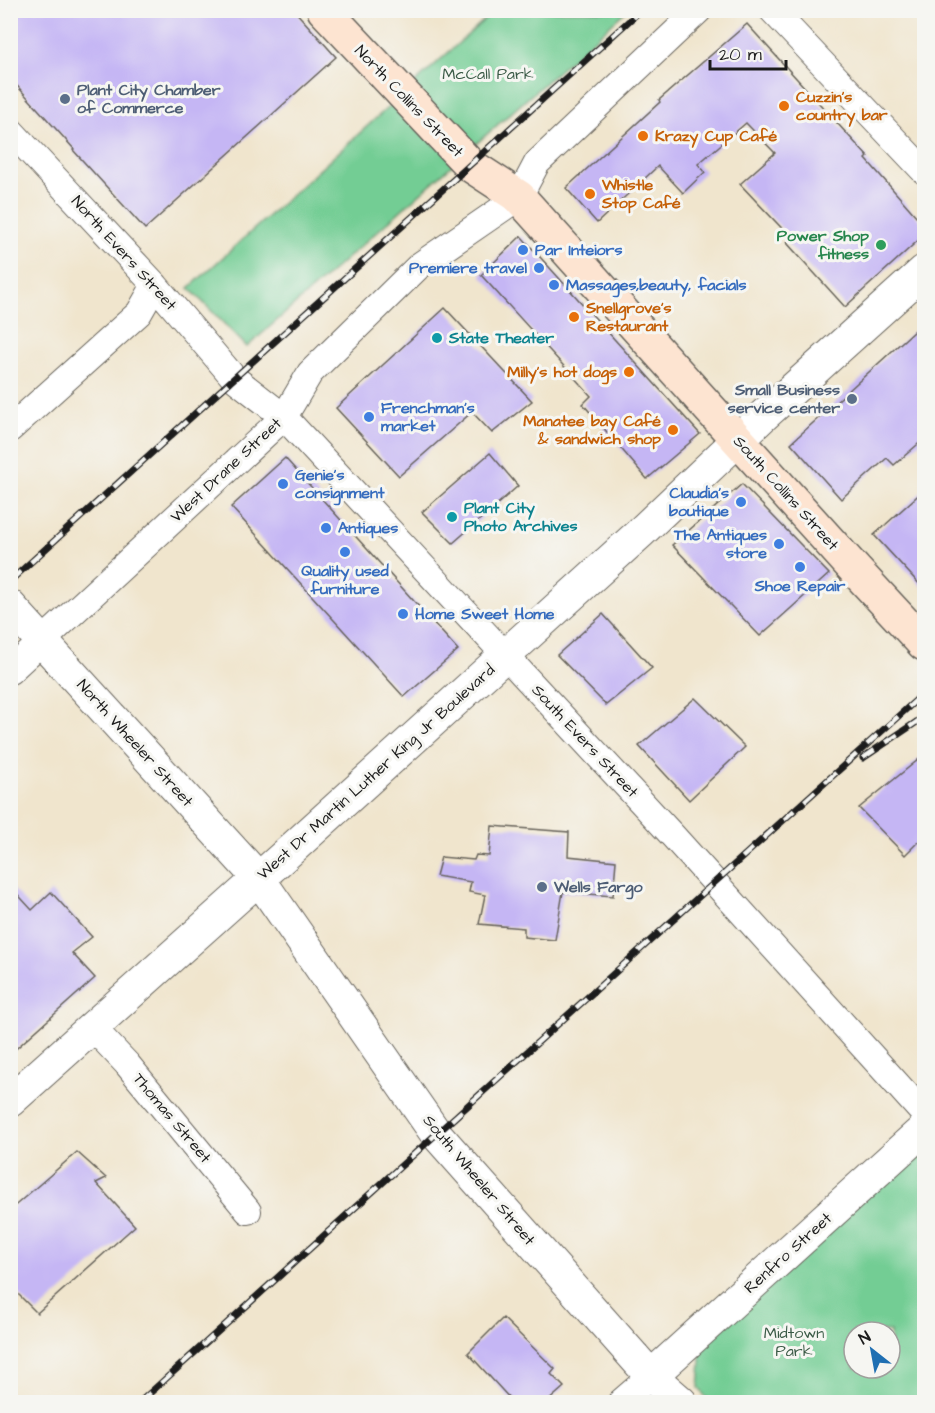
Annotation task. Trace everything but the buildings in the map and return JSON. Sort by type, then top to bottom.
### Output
[{"type":"main road","name":"North Collins Street","points":[[324,10],[470,165]]},
{"type":"main road","name":"South Collins Street","points":[[470,165],[519,197],[924,644]]},
{"type":"street","points":[[519,197],[537,163],[699,10]]},
{"type":"street","points":[[772,10],[924,171]]},
{"type":"street","name":"North Evers Street","points":[[10,130],[155,285],[234,378]]},
{"type":"street","name":"West Drane Street","points":[[10,671],[284,417],[310,373],[420,265],[519,197]]},
{"type":"street","name":"West Dr Martin Luther King Jr Boulevard","points":[[10,1101],[259,879],[924,271]]},
{"type":"street","points":[[10,429],[139,313],[155,285]]},
{"type":"street","name":"South Evers Street","points":[[234,378],[284,417],[673,836],[924,1114]]},
{"type":"street","name":"North Wheeler Street","points":[[10,606],[259,879]]},
{"type":"street","name":"South Wheeler Street","points":[[259,879],[437,1135],[651,1377],[681,1402]]},
{"type":"street","name":"Thomas Street","points":[[93,1028],[127,1064],[248,1211]]},
{"type":"street","name":"Renfro Street","points":[[651,1377],[924,1129]]},
{"type":"street","points":[[621,1402],[651,1377]]},
{"type":"green space","name":"McCall Park","points":[[494,11],[626,11],[247,347],[189,288]]},
{"type":"green space","name":"Midtown Park","points":[[924,1156],[924,1402],[709,1402],[699,1388],[701,1361],[699,1348],[905,1161]]},
{"type":"railway","points":[[10,581],[641,10]]},
{"type":"railway","points":[[140,1402],[924,693]]},
{"type":"railway","points":[[863,758],[924,717]]},
{"type":"place","name":"Plant City Chamber of Commerce","points":[[65,99]]},
{"type":"place","name":"Cuzzin's country bar","points":[[784,106]]},
{"type":"place","name":"Krazy Cup Café","points":[[643,136]]},
{"type":"place","name":"Whistle Stop Café","points":[[590,194]]},
{"type":"place","name":"Power Shop fitness","points":[[881,245]]},
{"type":"place","name":"Par Inteiors","points":[[523,250]]},
{"type":"place","name":"Premiere travel","points":[[539,268]]},
{"type":"place","name":"Massages,beauty, facials","points":[[554,285]]},
{"type":"place","name":"Snellgrove's Restaurant","points":[[574,317]]},
{"type":"place","name":"State Theater","points":[[437,338]]},
{"type":"place","name":"Milly's hot dogs","points":[[629,372]]},
{"type":"place","name":"Small Business service center","points":[[852,399]]},
{"type":"place","name":"Frenchman's market","points":[[369,417]]},
{"type":"place","name":"Manatee bay Café & sandwich shop","points":[[673,430]]},
{"type":"place","name":"Genie's consignment","points":[[283,484]]},
{"type":"place","name":"Claudia's boutique","points":[[741,502]]},
{"type":"place","name":"Plant City Photo Archives","points":[[452,517]]},
{"type":"place","name":"Antiques","points":[[326,528]]},
{"type":"place","name":"The Antiques store","points":[[779,544]]},
{"type":"place","name":"Quality used furniture","points":[[345,552]]},
{"type":"place","name":"Shoe Repair","points":[[800,567]]},
{"type":"place","name":"Home Sweet Home","points":[[403,614]]},
{"type":"place","name":"Wells Fargo","points":[[542,887]]}]
